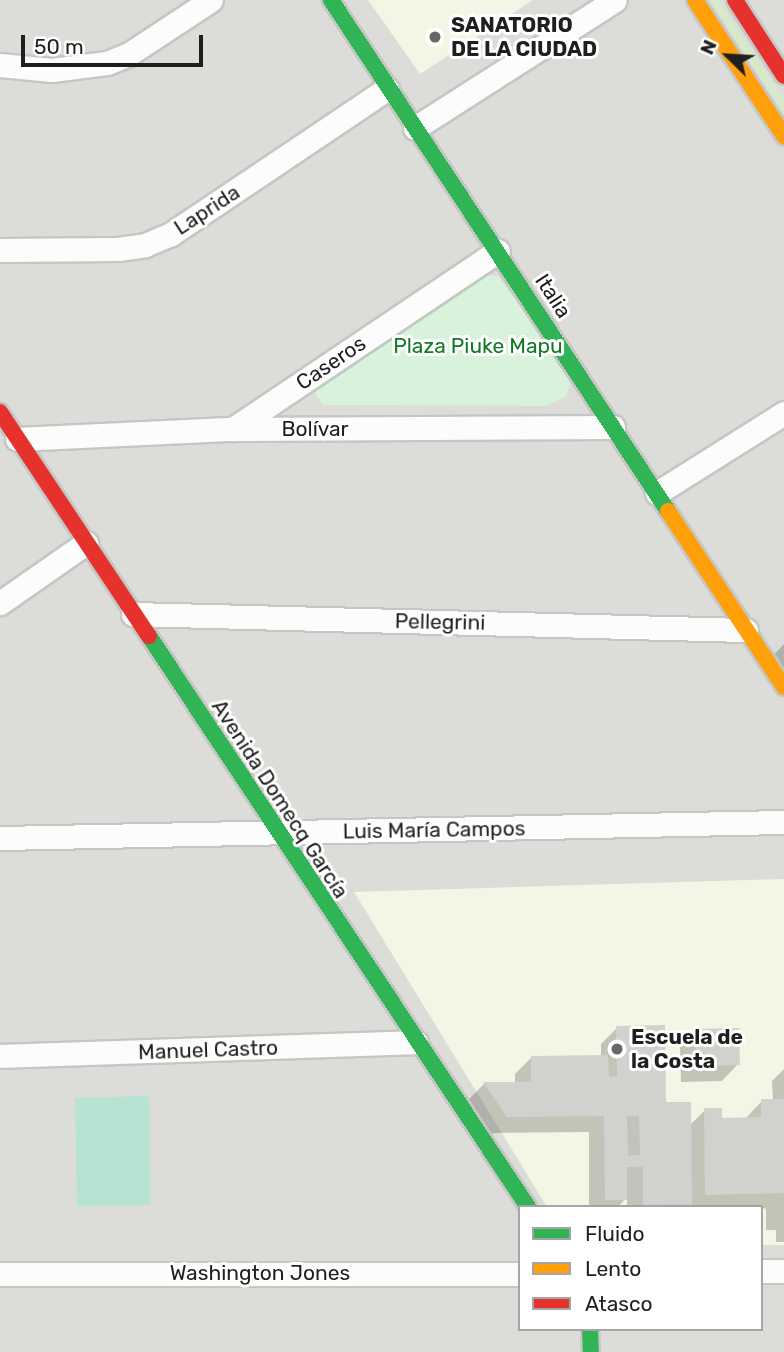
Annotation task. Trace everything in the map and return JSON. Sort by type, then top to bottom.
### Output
[{"type":"street","points":[[0,65],[52,70],[107,63],[129,54],[211,0]]},
{"type":"street","name":"Italia","points":[[331,0],[387,89],[498,251],[784,687]]},
{"type":"street","points":[[415,128],[615,0]]},
{"type":"street","points":[[695,0],[784,136]]},
{"type":"street","points":[[734,0],[784,76]]},
{"type":"street","name":"Laprida","points":[[0,250],[118,249],[145,245],[171,234],[387,89]]},
{"type":"street","name":"Caseros","points":[[233,429],[498,251]]},
{"type":"street","name":"Avenida Domecq García","points":[[0,412],[277,833],[527,1205]]},
{"type":"street","points":[[657,493],[784,412]]},
{"type":"street","name":"Bolívar","points":[[17,439],[233,429],[614,427]]},
{"type":"street","points":[[0,603],[86,543]]},
{"type":"street","name":"Pellegrini","points":[[133,614],[746,630]]},
{"type":"street","name":"Luis María Campos","points":[[0,838],[784,822]]},
{"type":"street","name":"Manuel Castro","points":[[0,1056],[416,1042]]},
{"type":"street","points":[[763,1271],[784,1271]]},
{"type":"street","name":"Washington Jones","points":[[0,1274],[518,1274]]},
{"type":"street","points":[[590,1331],[590,1352]]},
{"type":"shaded area","points":[[0,0],[784,0],[784,1352],[0,1352]]},
{"type":"shaded area","name":"SANATORIO DE LA CIUDAD","points":[[368,0],[533,0],[420,74]]},
{"type":"shaded area","name":"Escuela de la Costa","points":[[784,879],[784,1245],[763,1245],[763,1205],[546,1205],[354,892]]},
{"type":"green space","points":[[710,0],[719,0],[784,100],[784,114]]},
{"type":"green space","name":"Plaza Piuke Mapu","points":[[480,275],[498,276],[572,378],[566,397],[545,406],[323,405],[315,393],[318,379]]},
{"type":"green space","points":[[149,1096],[150,1205],[77,1206],[75,1098]]},
{"type":"building","points":[[665,1025],[666,1102],[691,1102],[692,1204],[643,1205],[643,1167],[627,1167],[627,1200],[605,1200],[604,1116],[507,1117],[483,1082],[531,1082],[531,1056],[608,1055],[609,1077],[617,1076],[616,1026]],"holes":[[[627,1116],[639,1116],[640,1155],[628,1156]]]},
{"type":"building","points":[[739,1028],[740,1065],[696,1066],[696,1029]]},
{"type":"building","points":[[761,1099],[784,1099],[784,1193],[705,1195],[704,1108],[722,1108],[722,1118],[761,1117]]},
{"type":"traffic: fast","points":[[331,0],[668,511]]},
{"type":"traffic: fast","points":[[149,636],[527,1205]]},
{"type":"traffic: fast","points":[[590,1331],[591,1352]]},
{"type":"traffic: slow","points":[[695,0],[784,136]]},
{"type":"traffic: slow","points":[[668,511],[784,687]]},
{"type":"traffic: jam","points":[[735,0],[784,76]]},
{"type":"traffic: jam","points":[[0,412],[149,636]]},
{"type":"place","name":"SANATORIO DE LA CIUDAD","points":[[435,37]]},
{"type":"place","name":"Escuela de la Costa","points":[[617,1049]]}]
